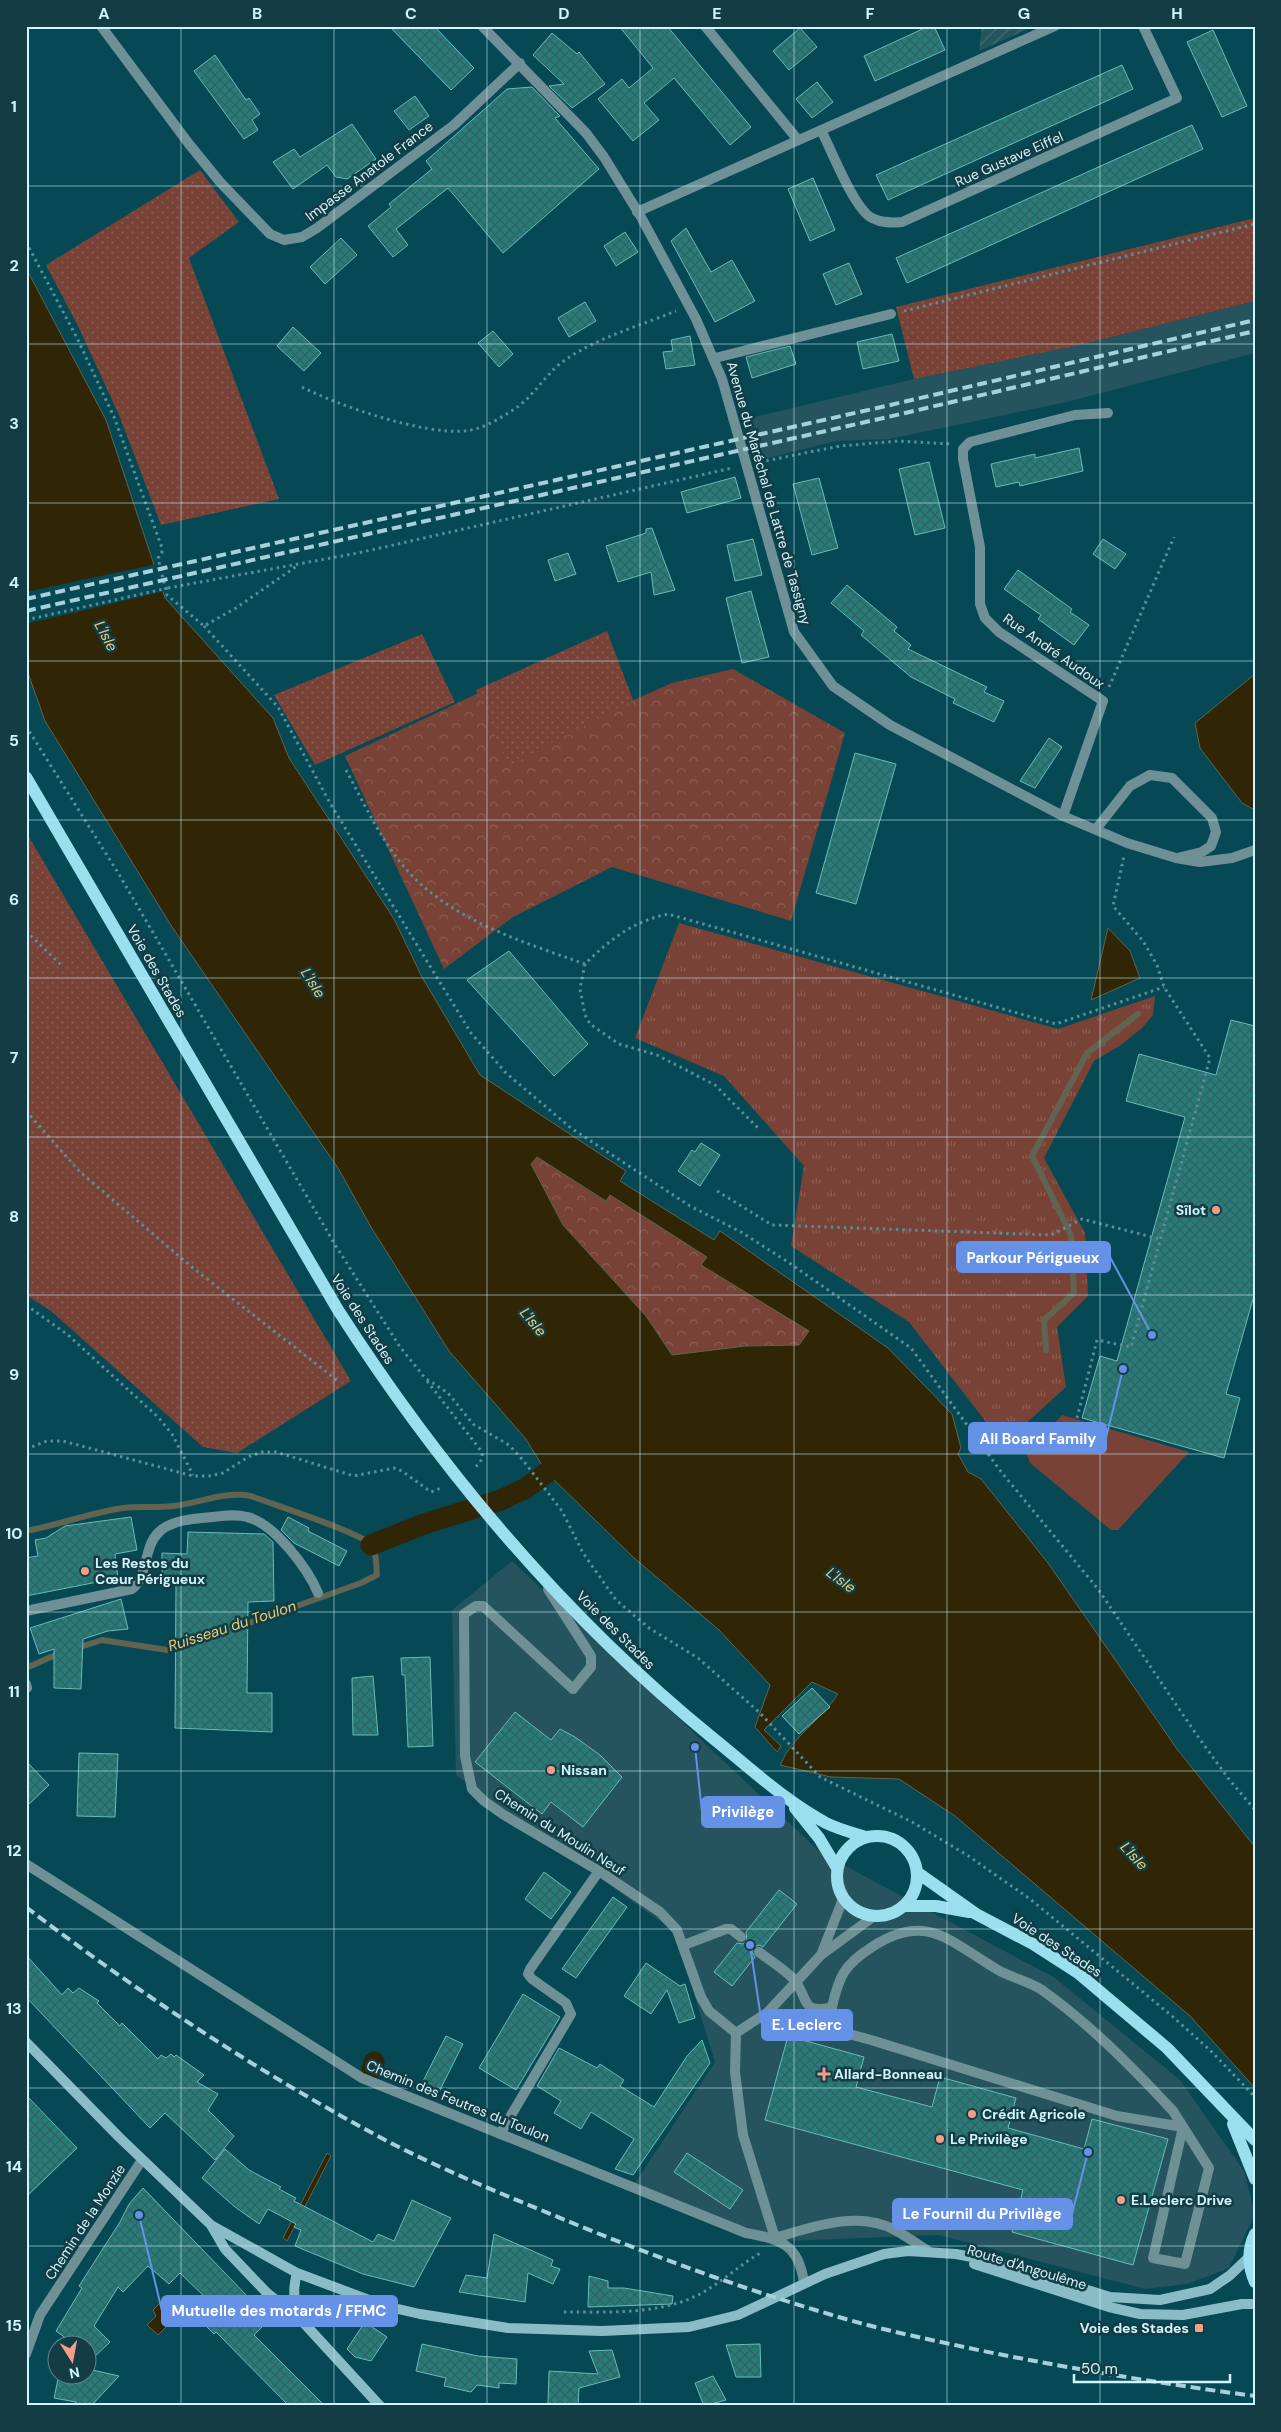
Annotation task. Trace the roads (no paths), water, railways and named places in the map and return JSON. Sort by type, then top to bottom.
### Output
[{"type":"main road","name":"Voie des Stades","points":[[26,777],[338,1310],[395,1395],[466,1489],[536,1570],[620,1658],[682,1714],[781,1794],[828,1824],[866,1837]]},
{"type":"main road","name":"Voie des Stades","points":[[781,1794],[819,1838],[837,1868]]},
{"type":"main road","points":[[883,1836],[900,1842],[915,1862],[918,1873],[915,1891],[905,1906],[884,1916],[873,1917],[856,1911],[843,1899],[836,1879],[837,1868],[847,1849],[866,1837],[883,1836]]},
{"type":"main road","name":"Voie des Stades","points":[[918,1873],[976,1914],[1033,1944],[1078,1973],[1167,2048],[1255,2140]]},
{"type":"main road","name":"Voie des Stades","points":[[905,1906],[936,1906],[976,1914]]},
{"type":"main road","points":[[26,2042],[142,2160],[211,2225],[297,2273],[385,2306],[420,2314],[508,2328],[602,2331],[688,2328],[748,2311],[804,2283],[850,2266]]},
{"type":"main road","name":"Voie des Stades","points":[[1226,2111],[1238,2133],[1255,2179]]},
{"type":"main road","points":[[211,2225],[225,2249],[267,2292],[302,2321],[380,2406]]},
{"type":"main road","points":[[1255,2234],[1249,2257],[1250,2272],[1255,2282]]},
{"type":"main road","name":"Route d'Angoulême","points":[[850,2266],[884,2254],[928,2251],[994,2261],[1110,2297],[1141,2301],[1160,2300],[1210,2289],[1229,2276],[1249,2257]]},
{"type":"main road","name":"Route d'Angoulême","points":[[850,2266],[885,2259],[908,2257],[955,2260],[991,2268],[1108,2307],[1140,2314],[1183,2315],[1242,2304],[1255,2304]]},
{"type":"main road","points":[[297,2273],[293,2288],[294,2301],[302,2321]]},
{"type":"street","name":"Impasse Anatole France","points":[[101,26],[220,182],[270,234],[284,240],[302,237],[454,125],[520,63]]},
{"type":"street","name":"Avenue du Maréchal de Lattre de Tassigny","points":[[482,26],[520,63],[590,139],[604,157],[689,306],[715,358],[794,632],[833,686],[890,725],[1063,816],[1127,844],[1176,858],[1200,862],[1232,858],[1255,850]]},
{"type":"street","points":[[706,26],[798,140]]},
{"type":"street","points":[[637,212],[1055,26]]},
{"type":"street","name":"Rue Gustave Eiffel","points":[[821,130],[859,206],[870,217],[884,223],[902,222],[1177,98],[1143,26]]},
{"type":"street","points":[[715,358],[891,314]]},
{"type":"street","name":"Rue André Audoux","points":[[1063,816],[1103,701],[999,632],[986,618],[980,604],[980,547],[963,459],[963,449],[970,442],[1075,415],[1108,413]]},
{"type":"street","points":[[1096,829],[1130,786],[1150,775],[1172,778],[1212,818],[1216,832],[1211,846],[1202,852],[1176,858]]},
{"type":"street","points":[[26,1611],[132,1589],[138,1584],[152,1540],[160,1531],[171,1524],[196,1518],[232,1515],[248,1517],[271,1530],[296,1558],[318,1594]]},
{"type":"street","name":"Chemin du Moulin Neuf","points":[[536,1570],[591,1656],[591,1667],[574,1689],[482,1606],[476,1606],[464,1614],[465,1756],[472,1789],[484,1802],[599,1871],[660,1912],[676,1930],[684,1945],[701,1997],[709,2011],[736,2033]]},
{"type":"street","name":"Chemin des Feutres du Toulon","points":[[26,1864],[362,2078],[746,2233],[775,2238]]},
{"type":"street","points":[[500,2134],[571,2014],[566,2003],[532,1979],[528,1974],[599,1871]]},
{"type":"street","points":[[821,1956],[843,1899]]},
{"type":"street","points":[[804,2283],[802,2266],[797,2256],[790,2248],[775,2238],[743,2134],[735,2072],[736,2033],[768,2012],[821,1956],[873,1917]]},
{"type":"street","points":[[684,1945],[726,1929],[731,1929],[741,1937]]},
{"type":"street","points":[[830,2030],[832,2007],[838,1981],[843,1970],[860,1954],[888,1936],[907,1930],[925,1930],[955,1941],[999,1971],[1022,1979],[1041,1990],[1088,2024],[1168,2105],[1183,2127],[1209,2168],[1185,2264],[1153,2258],[1183,2127]]},
{"type":"street","points":[[759,1952],[796,1982],[802,1997],[811,2007],[817,2010],[832,2007]]},
{"type":"street","points":[[768,2012],[1117,2116],[1183,2127]]},
{"type":"street","name":"Chemin de la Monzie","points":[[26,2354],[40,2315],[142,2160]]},
{"type":"street","points":[[775,2238],[820,2224],[865,2221],[894,2229],[928,2251]]},
{"type":"water","name":"L'Isle","points":[[26,268],[106,420],[165,598],[273,718],[289,758],[394,919],[422,977],[480,1075],[626,1171],[620,1181],[714,1240],[720,1231],[888,1348],[952,1414],[961,1448],[958,1454],[968,1472],[981,1479],[1048,1563],[1177,1749],[1255,1847],[1255,2088],[1190,2016],[955,1816],[899,1779],[831,1777],[780,1765],[792,1745],[824,1712],[838,1694],[812,1682],[764,1730],[781,1746],[777,1752],[755,1727],[770,1685],[719,1630],[634,1558],[547,1473],[525,1438],[449,1351],[371,1227],[338,1168],[172,927],[45,721],[28,673],[26,633]],"holes":[[[537,1157],[606,1201],[610,1195],[707,1257],[701,1265],[809,1331],[799,1345],[746,1346],[672,1355],[646,1316],[563,1225],[531,1164]]]},
{"type":"water","points":[[1255,674],[1255,810],[1242,803],[1200,748],[1195,723]]},
{"type":"water","points":[[1108,928],[1130,951],[1140,978],[1091,1000]]},
{"type":"water","points":[[327,2153],[331,2156],[287,2241],[283,2238]]},
{"type":"water","points":[[164,2299],[179,2314],[158,2335],[147,2325],[156,2316],[153,2310]]},
{"type":"waterway","points":[[1046,1350],[1044,1320],[1074,1293],[1071,1235],[1032,1156],[1087,1053],[1138,1014]]},
{"type":"waterway","name":"Ruisseau du Toulon","points":[[371,1545],[424,1524],[501,1500],[526,1488],[570,1456]]},
{"type":"waterway","name":"Ruisseau du Toulon","points":[[26,1531],[123,1508],[183,1505],[222,1496],[241,1495],[251,1496],[335,1526],[352,1533],[373,1548],[377,1575],[361,1583],[241,1626]]},
{"type":"waterway","name":"Ruisseau du Toulon","points":[[77,1648],[102,1640],[167,1650],[184,1645]]},
{"type":"waterway","name":"Ruisseau du Toulon","points":[[26,1668],[60,1653]]},
{"type":"waterway","points":[[372,2070],[374,2062]]},
{"type":"railway","points":[[26,599],[886,406],[1255,320]]},
{"type":"railway","points":[[26,611],[888,417],[1255,331]]},
{"type":"railway","points":[[26,1907],[113,1971],[202,2032],[340,2115],[448,2171],[587,2229],[726,2281],[869,2325],[983,2351],[1051,2364],[1255,2396]]},
{"type":"place","name":"Sîlot","points":[[1216,1210]]},
{"type":"place","name":"Parkour Périgueux","points":[[1152,1335]]},
{"type":"place","name":"All Board Family","points":[[1123,1369]]},
{"type":"place","name":"Les Restos du Cœur Périgueux","points":[[85,1571]]},
{"type":"place","name":"Privilège","points":[[695,1747]]},
{"type":"place","name":"Nissan","points":[[551,1770]]},
{"type":"place","name":"E. Leclerc","points":[[750,1945]]},
{"type":"place","name":"Allard-Bonneau","points":[[824,2074]]},
{"type":"place","name":"Crédit Agricole","points":[[972,2114]]},
{"type":"place","name":"Le Privilège","points":[[940,2139]]},
{"type":"place","name":"Le Fournil du Privilège","points":[[1088,2152]]},
{"type":"place","name":"E.Leclerc Drive","points":[[1121,2200]]},
{"type":"place","name":"Mutuelle des motards / FFMC","points":[[139,2215]]},
{"type":"place","name":"Voie des Stades","points":[[1199,2328]]}]
